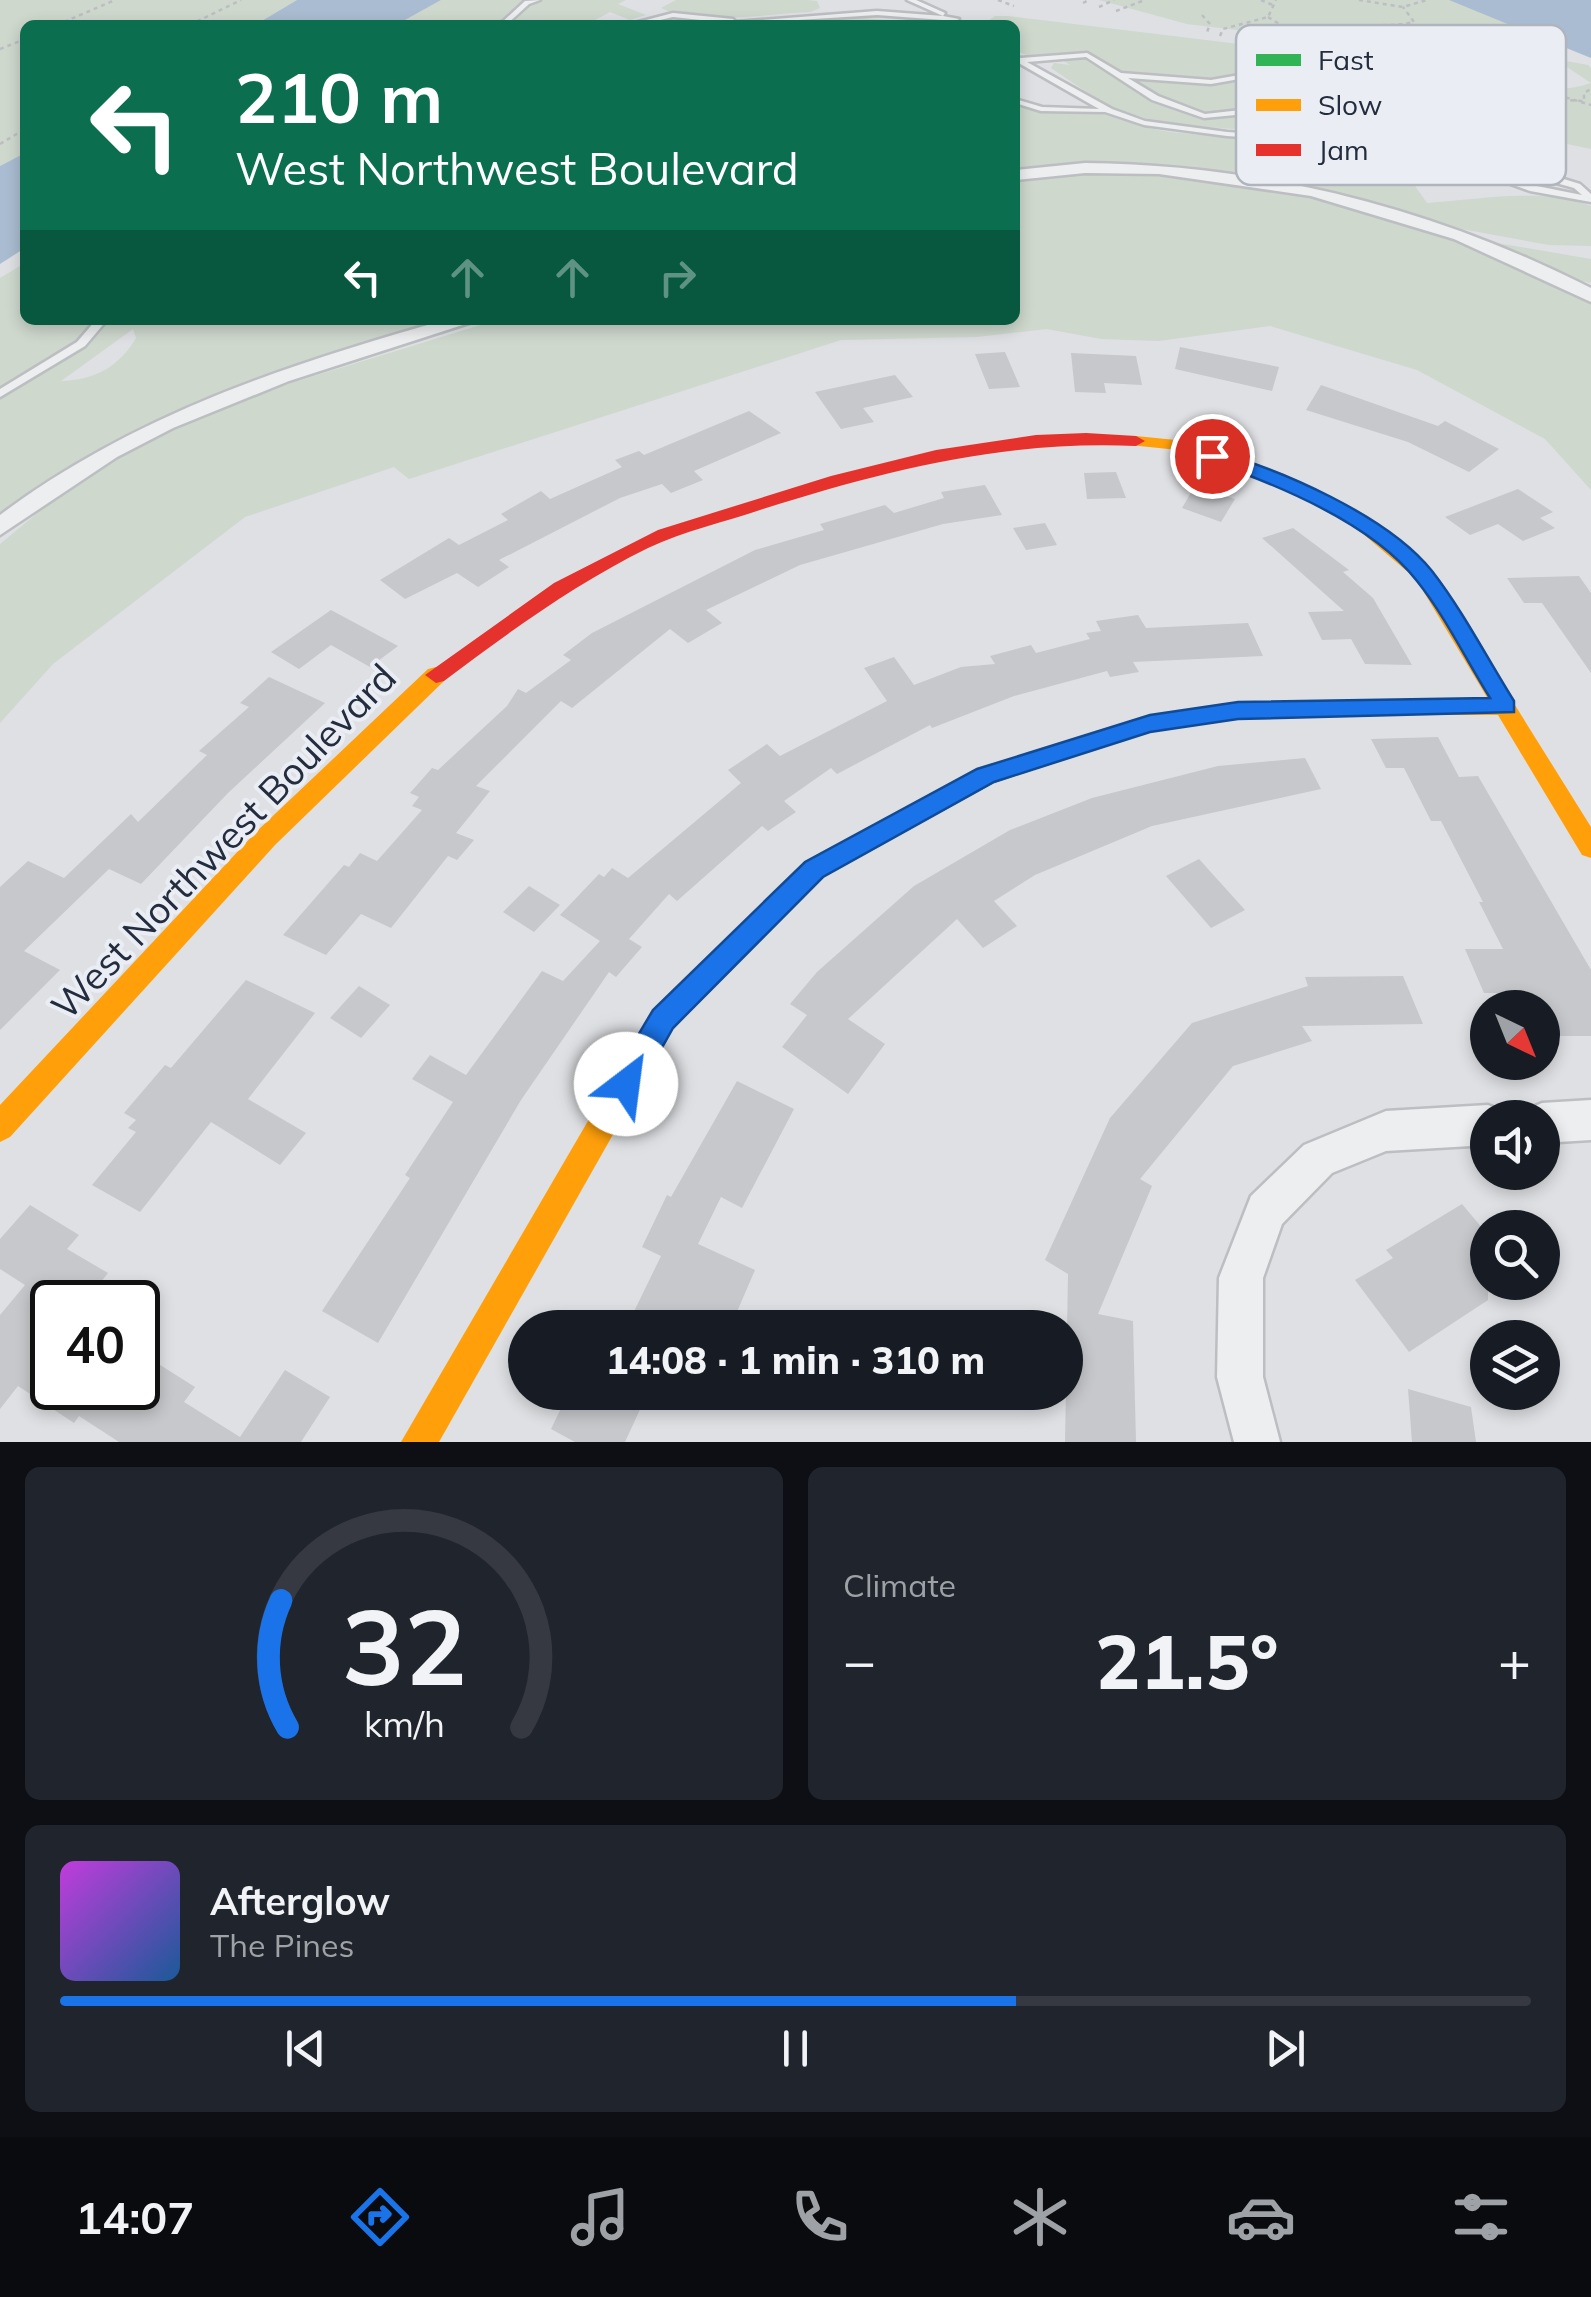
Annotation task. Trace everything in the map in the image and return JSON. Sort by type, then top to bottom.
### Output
[{"type":"street","points":[[1020,175],[1120,168],[1236,179]]},
{"type":"street","points":[[1269,185],[1341,198],[1460,233],[1591,296]]},
{"type":"street","points":[[0,527],[86,465],[159,422],[304,366],[450,325]]},
{"type":"street","name":"West Northwest Boulevard","points":[[0,1127],[266,838],[435,676],[539,600],[642,543],[848,475],[964,451],[1073,436],[1180,445],[1278,478],[1362,523],[1423,574],[1591,848]]},
{"type":"street","points":[[419,1442],[663,1019],[814,870],[986,776],[1150,724],[1238,710],[1506,706]]},
{"type":"street","points":[[1560,1122],[1591,1120]]},
{"type":"street","points":[[1257,1442],[1240,1377],[1241,1278],[1266,1211],[1318,1159],[1386,1130],[1470,1127]]},
{"type":"lane","points":[[910,0],[955,20]]},
{"type":"lane","points":[[508,20],[530,1]]},
{"type":"lane","points":[[824,8],[842,14]]},
{"type":"lane","points":[[650,20],[673,14],[725,20]]},
{"type":"lane","points":[[767,20],[842,14],[930,20]]},
{"type":"lane","points":[[1020,59],[1087,55],[1168,105],[1204,116],[1236,113]]},
{"type":"lane","points":[[1020,61],[1114,114],[1172,128],[1236,133]]},
{"type":"lane","points":[[1123,75],[1236,84]]},
{"type":"lane","points":[[1218,82],[1236,78]]},
{"type":"lane","points":[[1020,102],[1041,108],[1102,111]]},
{"type":"lane","points":[[1566,183],[1578,186],[1591,199]]},
{"type":"lane","points":[[1525,185],[1560,196],[1591,199]]},
{"type":"lane","points":[[0,394],[80,344],[97,325]]},
{"type":"path","points":[[69,20],[116,0]]},
{"type":"path","points":[[200,20],[241,0]]},
{"type":"path","points":[[998,0],[1014,6]]},
{"type":"path","points":[[1083,3],[1090,0]]},
{"type":"path","points":[[1099,7],[1114,0]]},
{"type":"path","points":[[1116,12],[1144,0]]},
{"type":"path","points":[[1238,25],[1268,17],[1276,3],[1262,0]]},
{"type":"path","points":[[1360,0],[1403,7],[1427,0]]},
{"type":"path","points":[[1384,25],[1414,22],[1403,7]]},
{"type":"path","points":[[1202,16],[1210,24],[1206,34]]},
{"type":"path","points":[[1268,17],[1281,25]]},
{"type":"path","points":[[1220,36],[1223,29],[1236,26]]},
{"type":"path","points":[[1584,101],[1584,93],[1591,89]]},
{"type":"path","points":[[1566,96],[1591,105]]},
{"type":"path","points":[[1566,100],[1584,101]]},
{"type":"shaded area","points":[[0,0],[297,0],[263,20],[20,20],[20,156],[0,166]]},
{"type":"shaded area","points":[[441,0],[626,0],[618,4],[646,15],[630,20],[610,12],[595,20],[405,20]]},
{"type":"shaded area","points":[[676,0],[807,0],[817,1],[820,8],[810,12],[713,18],[676,14],[661,8]]},
{"type":"shaded area","points":[[1099,0],[1449,0],[1515,25],[1236,25],[1236,30],[1187,24]]},
{"type":"shaded area","points":[[1008,16],[1236,44],[1236,129],[1164,124],[1107,106],[1051,68],[1054,63],[1070,65],[1053,54],[1020,53],[1020,20],[989,20]]},
{"type":"shaded area","points":[[854,17],[889,20],[822,20]]},
{"type":"shaded area","points":[[1566,61],[1588,65],[1591,83],[1566,66]]},
{"type":"shaded area","points":[[1591,83],[1591,149],[1566,144],[1566,89]]},
{"type":"shaded area","points":[[1020,105],[1090,111],[1164,131],[1236,137],[1236,179],[1171,168],[1020,172]]},
{"type":"shaded area","points":[[1108,172],[1296,194],[1358,208],[1478,247],[1591,303],[1591,490],[1545,439],[1417,370],[1270,326],[1159,341],[1101,339],[1047,329],[977,337],[841,340],[409,479],[394,467],[245,517],[53,664],[0,723],[0,544],[70,486],[128,448],[239,399],[481,325],[1020,325],[1020,180]]},
{"type":"shaded area","points":[[1276,185],[1414,185],[1427,203],[1510,196],[1572,200],[1591,206],[1591,246],[1549,245],[1462,229],[1338,195]]},
{"type":"shaded area","points":[[1491,242],[1591,259],[1591,283],[1578,280]]},
{"type":"shaded area","points":[[20,266],[20,325],[434,325],[271,376],[160,421],[53,482],[0,522],[0,278]],"holes":[[[133,329],[136,338],[122,357],[85,378],[61,381]]]},
{"type":"water","points":[[297,0],[441,0],[405,20],[263,20]]},
{"type":"water","points":[[1449,0],[1591,0],[1591,58],[1566,48],[1566,25],[1510,25]]},
{"type":"water","points":[[20,156],[20,251],[0,264],[0,166]]},
{"type":"building","points":[[1180,347],[1279,367],[1272,391],[1175,369]]},
{"type":"building","points":[[1005,352],[1020,387],[989,389],[975,354]]},
{"type":"building","points":[[1071,353],[1136,356],[1142,385],[1104,383],[1106,393],[1075,392]]},
{"type":"building","points":[[895,375],[913,397],[863,408],[874,422],[841,429],[815,392]]},
{"type":"building","points":[[1321,385],[1438,426],[1445,421],[1499,449],[1469,472],[1408,442],[1306,410]]},
{"type":"building","points":[[749,411],[781,433],[694,471],[703,480],[671,493],[662,484],[620,498],[499,560],[509,567],[478,587],[457,573],[405,599],[380,580],[449,538],[459,545],[508,520],[501,514],[541,491],[550,499],[622,467],[615,460],[639,451],[644,455]]},
{"type":"building","points":[[1116,472],[1126,498],[1087,499],[1084,473]]},
{"type":"building","points":[[985,485],[1002,515],[943,524],[800,565],[706,610],[722,623],[688,643],[670,629],[572,708],[561,701],[476,786],[490,791],[456,833],[474,840],[457,860],[448,856],[391,928],[361,914],[326,955],[283,935],[344,865],[349,867],[360,853],[377,861],[422,810],[412,806],[419,797],[410,793],[432,768],[438,770],[507,706],[518,689],[526,693],[571,660],[563,655],[592,633],[755,550],[824,530],[820,524],[885,505],[894,513],[944,498],[941,492]]},
{"type":"building","points":[[1195,486],[1235,499],[1221,522],[1182,508]]},
{"type":"building","points":[[1518,489],[1553,512],[1540,518],[1555,528],[1523,541],[1498,524],[1470,535],[1445,517]]},
{"type":"building","points":[[1045,523],[1057,545],[1026,550],[1013,528]]},
{"type":"building","points":[[1293,528],[1349,570],[1343,572],[1373,598],[1412,665],[1365,664],[1351,639],[1322,640],[1308,612],[1344,611],[1262,538]]},
{"type":"building","points":[[1579,576],[1591,593],[1591,673],[1542,603],[1524,603],[1507,578]]},
{"type":"building","points":[[331,610],[398,646],[370,667],[331,645],[299,669],[271,652]]},
{"type":"building","points":[[1138,615],[1146,628],[1248,623],[1263,656],[1133,662],[1139,672],[1110,677],[1107,671],[1014,696],[932,728],[930,725],[837,774],[831,768],[784,801],[796,812],[768,831],[762,826],[677,901],[669,894],[629,939],[642,947],[616,977],[609,972],[521,1100],[378,1343],[322,1311],[410,1178],[405,1175],[453,1102],[412,1079],[430,1055],[466,1075],[542,971],[563,981],[600,941],[560,915],[599,874],[604,877],[612,868],[628,878],[741,783],[728,770],[767,744],[780,756],[887,701],[864,668],[894,657],[914,685],[961,667],[995,664],[990,656],[1031,645],[1036,653],[1090,639],[1086,633],[1101,631],[1096,621]]},
{"type":"building","points":[[269,677],[325,703],[228,793],[141,884],[109,869],[24,951],[60,970],[0,1030],[0,887],[28,861],[64,878],[131,814],[138,822],[207,755],[199,751],[249,707],[240,703]]},
{"type":"building","points":[[1438,737],[1459,777],[1478,776],[1591,970],[1591,1036],[1560,1036],[1560,990],[1483,990],[1465,949],[1503,949],[1479,902],[1483,902],[1441,821],[1431,821],[1404,768],[1386,768],[1371,739]]},
{"type":"building","points":[[1305,758],[1321,789],[1152,826],[1035,875],[994,901],[1017,926],[983,948],[957,919],[848,1019],[885,1044],[848,1094],[782,1047],[807,1015],[790,1004],[817,972],[914,886],[1010,830],[1092,798],[1218,766]]},
{"type":"building","points":[[1199,859],[1245,910],[1211,928],[1166,876]]},
{"type":"building","points":[[529,886],[560,905],[534,932],[503,912]]},
{"type":"building","points":[[1403,976],[1423,1024],[1302,1026],[1312,1041],[1233,1066],[1140,1179],[1152,1186],[1098,1314],[1133,1321],[1136,1442],[1065,1442],[1066,1410],[1083,1410],[1083,1310],[1067,1310],[1068,1274],[1045,1260],[1110,1118],[1192,1023],[1308,986],[1305,977]]},
{"type":"building","points":[[246,980],[315,1013],[248,1099],[306,1133],[280,1165],[211,1122],[140,1212],[92,1185],[136,1132],[128,1128],[136,1120],[124,1113],[165,1065],[171,1068]]},
{"type":"building","points":[[359,986],[390,1005],[361,1038],[330,1018]]},
{"type":"building","points":[[737,1081],[794,1109],[742,1208],[721,1197],[698,1244],[755,1270],[738,1310],[635,1310],[661,1256],[642,1247],[667,1195],[671,1197]]},
{"type":"building","points":[[1462,1204],[1470,1214],[1470,1300],[1488,1300],[1409,1352],[1355,1280],[1393,1258],[1386,1250]]},
{"type":"building","points":[[30,1205],[79,1235],[67,1249],[108,1273],[102,1280],[30,1280],[30,1394],[18,1386],[0,1409],[0,1315],[25,1285],[0,1269],[0,1239]]},
{"type":"building","points":[[160,1365],[195,1387],[184,1402],[240,1437],[285,1370],[330,1397],[301,1442],[119,1442],[79,1416],[74,1423],[54,1410],[160,1410]]},
{"type":"building","points":[[1408,1389],[1470,1407],[1476,1442],[1412,1442]]},
{"type":"building","points":[[560,1410],[640,1410],[625,1442],[575,1442],[551,1429]]},
{"type":"traffic: fast","points":[[644,1052],[663,1019],[814,870],[986,776],[1150,724],[1238,711],[1353,709]]},
{"type":"traffic: slow","points":[[1136,441],[1180,445],[1278,478],[1362,523],[1423,574],[1591,848]]},
{"type":"traffic: slow","points":[[0,1127],[266,838],[436,675]]},
{"type":"traffic: slow","points":[[1353,709],[1507,707]]},
{"type":"traffic: slow","points":[[419,1442],[644,1052]]},
{"type":"traffic: jam","points":[[436,675],[587,572],[678,530],[838,480],[936,455],[1036,441],[1136,441]]},
{"type":"route","points":[[626,1084],[663,1019],[814,870],[986,776],[1150,724],[1238,710],[1506,706],[1423,574],[1362,523],[1278,478],[1212,456]]}]
